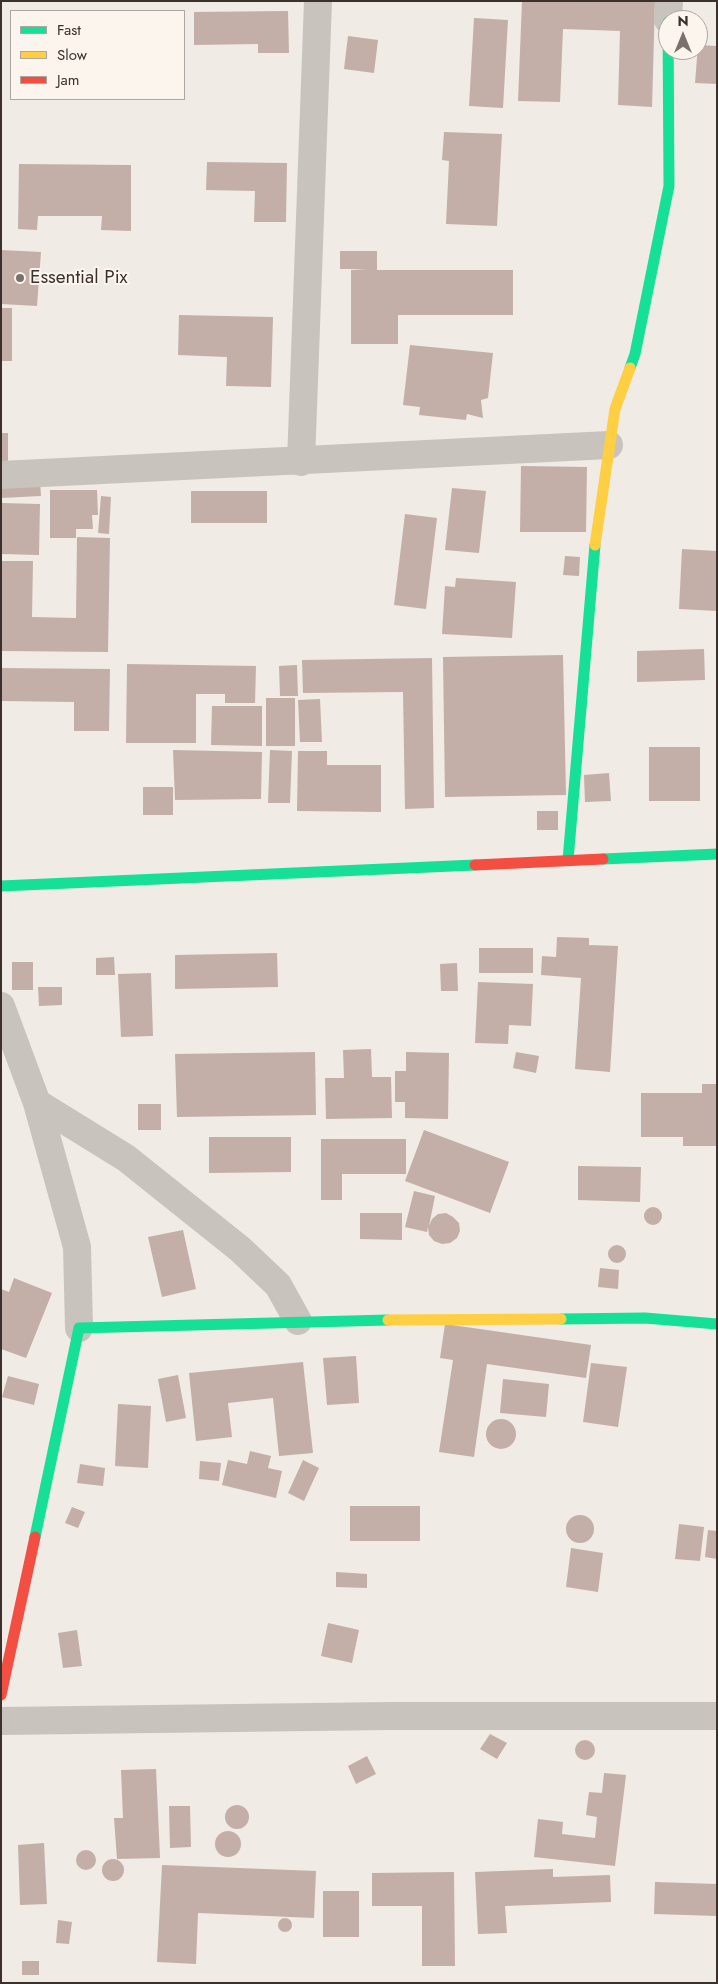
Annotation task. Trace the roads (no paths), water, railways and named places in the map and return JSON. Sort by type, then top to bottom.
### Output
[{"type":"street","points":[[301,462],[318,1]]},
{"type":"street","points":[[568,860],[592,566],[608,445],[616,409],[635,354],[669,186],[668,60]]},
{"type":"street","points":[[1,475],[301,462],[608,445]]},
{"type":"street","points":[[1,886],[717,854]]},
{"type":"street","points":[[1,1006],[37,1102],[77,1246],[79,1328],[1,1695]]},
{"type":"street","points":[[37,1102],[126,1158],[240,1249],[278,1284],[298,1321]]},
{"type":"street","points":[[79,1328],[298,1321],[645,1318],[717,1324]]},
{"type":"street","points":[[1,1721],[389,1716],[717,1716]]},
{"type":"place","name":"Essential Pix","points":[[20,278]]}]
